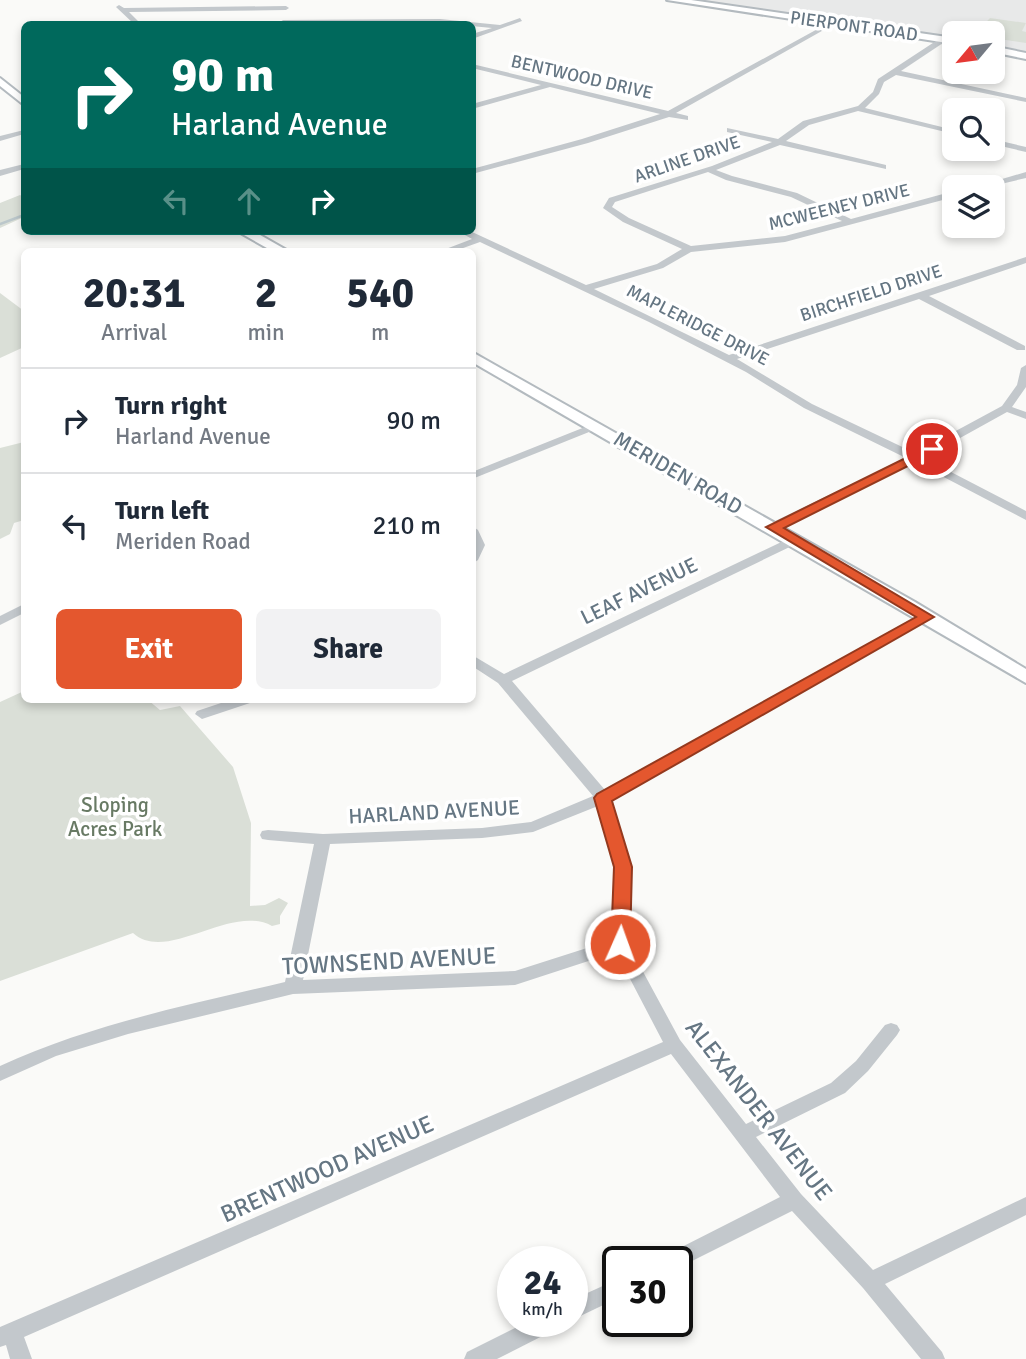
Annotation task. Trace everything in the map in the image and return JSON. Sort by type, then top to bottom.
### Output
[{"type":"main road","name":"PIERPONT ROAD","points":[[672,0],[942,39]]},
{"type":"main road","points":[[1005,52],[1026,56]]},
{"type":"main road","points":[[0,81],[21,99]]},
{"type":"main road","points":[[251,235],[276,248]]},
{"type":"main road","name":"MERIDEN ROAD","points":[[476,358],[773,527],[1026,677]]},
{"type":"street","points":[[121,0],[118,6],[134,21]]},
{"type":"street","points":[[121,10],[286,4]]},
{"type":"street","name":"BENTWOOD DRIVE","points":[[476,35],[520,20]]},
{"type":"street","points":[[476,171],[585,141],[669,114],[834,22]]},
{"type":"street","points":[[476,24],[498,26]]},
{"type":"street","points":[[859,109],[871,102],[881,81],[942,44]]},
{"type":"street","name":"BENTWOOD DRIVE","points":[[476,67],[685,118]]},
{"type":"street","points":[[893,72],[1026,100]]},
{"type":"street","points":[[476,106],[553,84]]},
{"type":"street","points":[[859,109],[942,129]]},
{"type":"street","name":"ARLINE DRIVE","points":[[689,248],[675,239],[616,215],[607,208],[612,200],[710,170],[779,142],[804,124],[859,109]]},
{"type":"street","points":[[730,130],[883,167]]},
{"type":"street","points":[[0,139],[21,133]]},
{"type":"street","points":[[1005,144],[1026,150]]},
{"type":"street","points":[[0,173],[21,168]]},
{"type":"street","points":[[710,170],[729,178],[794,195],[851,222]]},
{"type":"street","points":[[1005,180],[1026,174]]},
{"type":"street","name":"MCWEENEY DRIVE","points":[[689,248],[785,239],[942,197]]},
{"type":"street","name":"MAPLERIDGE DRIVE","points":[[472,235],[586,288],[727,359],[808,405],[1026,516]]},
{"type":"street","points":[[454,248],[480,239]]},
{"type":"street","points":[[586,288],[660,266],[689,248]]},
{"type":"street","name":"BIRCHFIELD DRIVE","points":[[727,359],[1026,260]]},
{"type":"street","points":[[773,527],[949,441],[1006,408],[1022,386],[1026,367],[1023,347],[920,295]]},
{"type":"street","points":[[1006,408],[1026,416]]},
{"type":"street","points":[[476,474],[595,426]]},
{"type":"street","name":"LEAF AVENUE","points":[[503,680],[794,540]]},
{"type":"street","points":[[0,621],[21,610]]},
{"type":"street","name":"HARLAND AVENUE","points":[[268,835],[323,839],[482,833],[533,827],[603,798],[927,617]]},
{"type":"street","points":[[476,662],[503,680],[603,798],[623,867],[620,944]]},
{"type":"street","points":[[202,714],[236,703]]},
{"type":"street","points":[[293,987],[323,839]]},
{"type":"street","name":"TOWNSEND AVENUE","points":[[0,1074],[50,1051],[128,1027],[293,987],[515,978],[620,944]]},
{"type":"street","name":"ALEXANDER AVENUE","points":[[620,944],[674,1045],[794,1200],[870,1281],[934,1359]]},
{"type":"street","points":[[743,1135],[838,1088],[862,1066],[891,1030]]},
{"type":"street","name":"BRENTWOOD AVENUE","points":[[6,1335],[674,1045]]},
{"type":"street","points":[[693,1251],[794,1200]]},
{"type":"street","points":[[870,1281],[1026,1206]]},
{"type":"street","points":[[6,1335],[21,1359]]},
{"type":"street","points":[[475,1359],[519,1337]]},
{"type":"shaded area","points":[[687,0],[1026,0],[1026,53],[1005,49],[1005,21],[942,21],[942,38],[877,26]]},
{"type":"green space","points":[[990,18],[1026,23],[1022,31],[1026,32],[1026,43],[1005,40],[1005,21],[987,21]]},
{"type":"green space","points":[[21,196],[21,218],[0,228],[0,203]]},
{"type":"green space","points":[[0,293],[21,309],[21,348],[0,358]]},
{"type":"green space","points":[[21,443],[21,521],[14,523],[10,534],[0,539],[0,448]]},
{"type":"green space","name":"Sloping Acres Park","points":[[21,692],[21,703],[152,703],[160,710],[180,706],[233,767],[251,823],[250,906],[265,905],[279,898],[288,903],[280,916],[280,924],[272,926],[255,921],[237,922],[163,942],[147,941],[133,933],[0,981],[0,702]]},
{"type":"waterway","points":[[0,224],[21,216]]},
{"type":"route","points":[[620,944],[623,867],[603,798],[927,617],[773,527],[932,449]]}]
